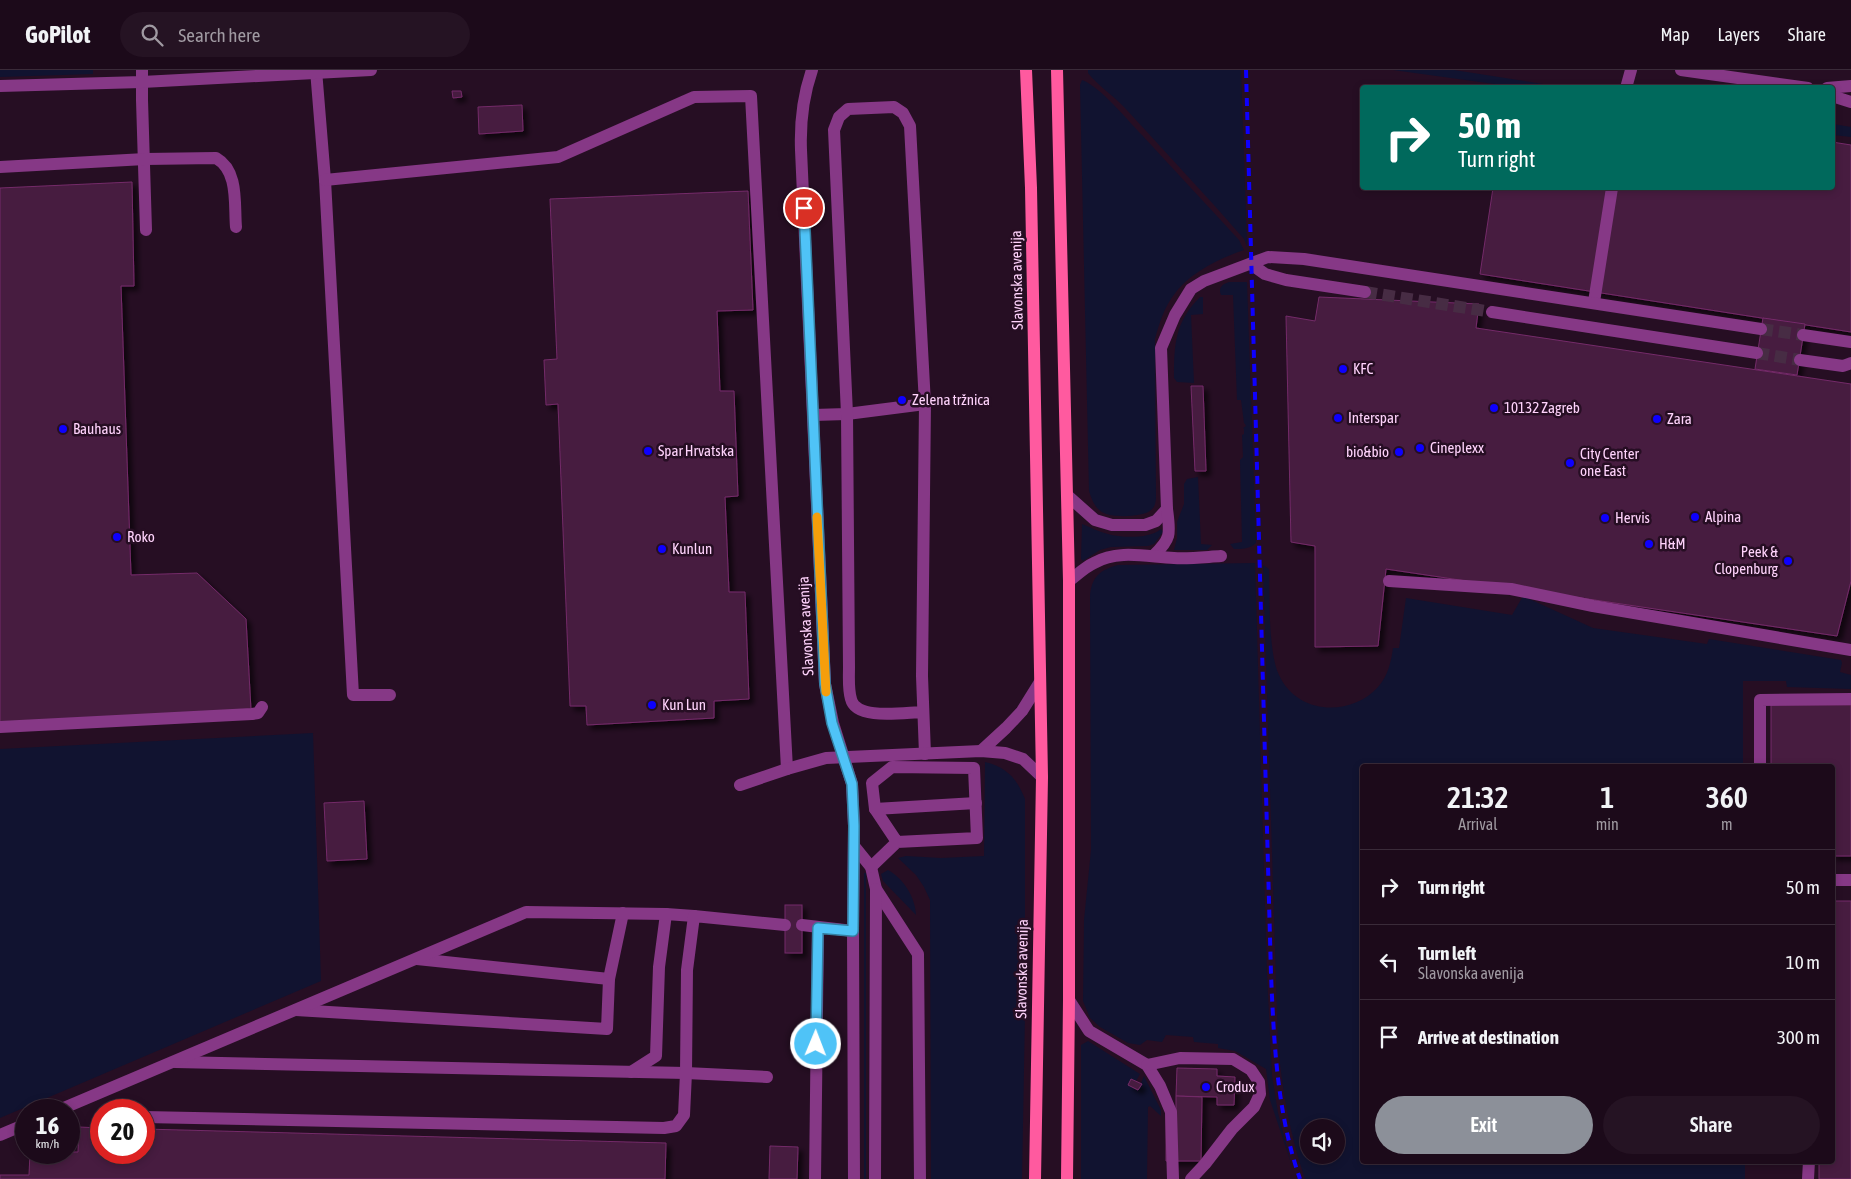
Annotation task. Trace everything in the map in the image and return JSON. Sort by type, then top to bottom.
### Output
[{"type":"main road","name":"Slavonska avenija","points":[[1026,70],[1032,208],[1042,777],[1035,1179]]},
{"type":"main road","points":[[1057,70],[1069,581],[1067,1179]]},
{"type":"street","points":[[0,86],[142,76],[371,70]]},
{"type":"street","points":[[803,70],[807,83]]},
{"type":"street","name":"Slavonska avenija","points":[[812,70],[807,83],[800,134],[825,684],[832,723],[852,784],[854,846],[854,1179]]},
{"type":"street","points":[[1627,85],[1631,70]]},
{"type":"street","points":[[1680,70],[1787,85]]},
{"type":"street","points":[[316,71],[325,180],[353,695],[390,695]]},
{"type":"street","points":[[142,76],[146,230]]},
{"type":"street","points":[[1835,87],[1851,86]]},
{"type":"street","points":[[325,180],[558,157],[694,97],[751,96],[787,769]]},
{"type":"street","points":[[1835,97],[1851,102]]},
{"type":"street","points":[[923,712],[868,713],[855,708],[851,700],[849,667],[847,414],[834,130],[839,117],[848,109],[894,107],[903,113],[910,126],[925,404],[922,676],[925,754]]},
{"type":"street","points":[[0,167],[144,159],[216,158],[225,163],[232,174],[236,227]]},
{"type":"street","points":[[1594,302],[1612,190]]},
{"type":"street","points":[[1154,555],[1166,544],[1170,532],[1167,509],[1161,348],[1175,314],[1191,289],[1204,281],[1268,256],[1304,259],[1442,282],[1594,302],[1761,329]]},
{"type":"street","points":[[1251,264],[1265,274],[1286,280],[1365,292]]},
{"type":"street","points":[[1492,312],[1757,353]]},
{"type":"street","points":[[1803,335],[1851,342]]},
{"type":"street","points":[[1800,360],[1843,366],[1851,363]]},
{"type":"street","points":[[813,415],[847,414],[925,404]]},
{"type":"street","points":[[1068,496],[1095,520],[1112,525],[1145,526],[1156,521],[1167,509]]},
{"type":"street","points":[[1069,581],[1094,562],[1124,555],[1154,555],[1174,558],[1221,556]]},
{"type":"street","points":[[1389,580],[1511,588],[1593,606],[1851,650]]},
{"type":"street","points":[[981,751],[1022,710],[1040,682]]},
{"type":"street","points":[[1760,764],[1760,700],[1851,698]]},
{"type":"street","points":[[0,727],[252,714],[258,713],[262,706]]},
{"type":"street","points":[[740,785],[826,758],[981,751],[1005,753],[1023,759],[1042,777]]},
{"type":"street","points":[[872,868],[897,842],[977,838],[974,768],[892,767],[872,783],[875,809],[897,842]]},
{"type":"street","points":[[875,809],[976,803]]},
{"type":"street","points":[[854,846],[872,868],[876,889],[875,1179]]},
{"type":"street","points":[[1835,880],[1851,880]]},
{"type":"street","points":[[876,889],[918,954],[920,1179]]},
{"type":"street","points":[[80,1101],[526,912],[666,914],[785,926]]},
{"type":"street","points":[[293,1010],[607,1029],[609,979],[623,913]]},
{"type":"street","points":[[631,1072],[656,1056],[658,967],[666,914]]},
{"type":"street","points":[[155,1117],[664,1128],[676,1126],[684,1115],[687,970],[694,916]]},
{"type":"street","points":[[802,926],[853,931]]},
{"type":"street","points":[[815,1179],[818,928]]},
{"type":"street","points":[[415,958],[609,979]]},
{"type":"street","points":[[1069,1000],[1089,1031],[1147,1065],[1160,1086],[1171,1112],[1173,1179]]},
{"type":"street","points":[[1147,1065],[1180,1058],[1233,1059],[1251,1070],[1259,1082],[1260,1094],[1254,1107],[1232,1129],[1191,1179]]},
{"type":"street","points":[[170,1062],[686,1073],[767,1077]]},
{"type":"street","points":[[0,1135],[15,1129]]},
{"type":"street","points":[[1808,1179],[1809,1164]]},
{"type":"shaded area","points":[[0,70],[93,70],[93,74],[0,77]]},
{"type":"shaded area","points":[[1088,70],[1241,70],[1247,246],[1244,239],[1124,107],[1092,78]]},
{"type":"shaded area","points":[[1393,70],[1454,70],[1549,85],[1502,85]]},
{"type":"shaded area","points":[[1082,80],[1097,89],[1114,104],[1239,240],[1244,250],[1214,262],[1187,280],[1173,296],[1162,316],[1155,339],[1156,499],[1151,510],[1142,514],[1128,516],[1114,516],[1104,513],[1096,507],[1089,491],[1080,85]]},
{"type":"shaded area","points":[[1835,124],[1851,127],[1851,137],[1835,135]]},
{"type":"shaded area","points":[[1229,282],[1247,282],[1256,543],[1249,548],[1240,549],[1234,549],[1230,544],[1242,542],[1240,460],[1243,457],[1243,428],[1246,426],[1241,400],[1237,400],[1233,295],[1221,295],[1220,293],[1221,287]]},
{"type":"shaded area","points":[[1200,297],[1203,297],[1203,314],[1191,315],[1194,383],[1177,382],[1174,378],[1174,366],[1178,334],[1185,315]]},
{"type":"shaded area","points":[[1198,477],[1201,544],[1212,545],[1207,550],[1174,550],[1177,538],[1177,522],[1184,504],[1184,484],[1187,479]]},
{"type":"shaded area","points":[[1082,524],[1105,533],[1120,536],[1150,535],[1161,529],[1163,532],[1154,544],[1148,546],[1111,547],[1100,550],[1083,561],[1081,559]]},
{"type":"shaded area","points":[[1255,563],[1267,975],[1272,1075],[1278,1113],[1291,1163],[1270,1100],[1266,1069],[1235,1051],[1218,1048],[1218,1044],[1194,1042],[1193,1037],[1166,1035],[1162,1042],[1147,1040],[1140,1045],[1128,1043],[1100,1027],[1090,1018],[1083,1001],[1084,920],[1091,850],[1090,597],[1092,585],[1101,572],[1118,565]]},
{"type":"shaded area","points":[[1263,565],[1269,569],[1271,639],[1275,665],[1279,675],[1287,688],[1298,698],[1311,704],[1325,707],[1340,707],[1354,703],[1367,697],[1381,683],[1388,669],[1393,648],[1399,648],[1406,598],[1512,615],[1523,596],[1593,628],[1707,644],[1709,639],[1841,660],[1840,672],[1851,675],[1851,689],[1787,687],[1786,681],[1743,681],[1743,764],[1360,764],[1360,1164],[1745,1164],[1745,1179],[1305,1179],[1300,1164],[1345,1164],[1345,1119],[1300,1119],[1300,1162],[1287,1112],[1278,1044]]},
{"type":"shaded area","points":[[313,733],[321,981],[45,1099],[15,1099],[15,1112],[0,1118],[0,749]]},
{"type":"shaded area","points":[[985,762],[999,767],[1010,775],[1015,780],[1025,799],[1025,1014],[1022,1179],[931,1179],[930,900],[916,875],[898,858],[906,856],[941,858],[984,856]]},
{"type":"shaded area","points":[[888,870],[899,878],[908,889],[916,915],[883,881],[881,874]]},
{"type":"shaded area","points":[[864,873],[866,873],[866,1179],[864,1179]]},
{"type":"shaded area","points":[[1088,1041],[1140,1074],[1136,1081],[1131,1079],[1129,1085],[1138,1090],[1144,1076],[1161,1110],[1161,1116],[1150,1106],[1148,1107],[1147,1179],[1081,1179],[1081,1045]]},
{"type":"building","points":[[452,91],[461,91],[462,97],[453,98]]},
{"type":"building","points":[[522,105],[523,131],[479,134],[478,107]]},
{"type":"building","points":[[1835,142],[1851,145],[1851,332],[1480,274],[1493,190],[1835,190]]},
{"type":"building","name":"Bauhaus","points":[[132,182],[134,286],[121,286],[131,575],[197,573],[246,619],[251,710],[0,723],[0,188]]},
{"type":"building","name":"Spar Hrvatska","points":[[748,191],[753,310],[717,311],[720,391],[734,391],[738,496],[725,497],[729,592],[745,592],[749,699],[714,701],[714,718],[587,725],[586,706],[570,706],[558,404],[546,405],[544,360],[557,359],[550,199]]},
{"type":"building","name":"City Center one East","points":[[1319,297],[1479,304],[1476,328],[1851,384],[1851,581],[1837,636],[1386,569],[1378,646],[1315,647],[1315,546],[1291,542],[1286,316],[1315,321]]},
{"type":"building","points":[[1763,318],[1805,324],[1797,375],[1755,369]]},
{"type":"building","points":[[1191,386],[1203,386],[1206,471],[1195,471]]},
{"type":"building","points":[[1771,705],[1851,705],[1851,856],[1835,856],[1835,764],[1771,764]]},
{"type":"building","points":[[364,801],[367,859],[327,861],[324,803]]},
{"type":"building","points":[[1835,901],[1851,901],[1851,1179],[1819,1179],[1819,1164],[1835,1164]]},
{"type":"building","points":[[785,905],[802,905],[802,953],[785,953]]},
{"type":"building","name":"Crodux","points":[[1177,1068],[1217,1069],[1217,1076],[1235,1077],[1234,1105],[1217,1105],[1217,1097],[1176,1096]]},
{"type":"building","points":[[1131,1079],[1142,1084],[1138,1090],[1128,1085]]},
{"type":"building","points":[[1176,1096],[1202,1097],[1201,1161],[1166,1161],[1166,1112],[1176,1112]]},
{"type":"building","points":[[80,1127],[90,1128],[90,1164],[155,1164],[155,1129],[666,1143],[665,1179],[0,1179],[0,1175],[29,1175],[29,1164],[80,1164]]},
{"type":"building","points":[[770,1146],[798,1147],[797,1179],[769,1179]]},
{"type":"tunnel","points":[[1365,292],[1492,312]]},
{"type":"tunnel","points":[[1761,329],[1803,335]]},
{"type":"tunnel","points":[[1757,353],[1800,360]]},
{"type":"railway","points":[[1246,70],[1272,1000],[1275,1052],[1282,1104],[1286,1129],[1300,1179]]},
{"type":"slow traffic","points":[[817,517],[826,692]]},
{"type":"place","name":"KFC","points":[[1343,369]]},
{"type":"place","name":"Zelena tržnica","points":[[902,400]]},
{"type":"place","name":"10132 Zagreb","points":[[1494,408]]},
{"type":"place","name":"Interspar","points":[[1338,418]]},
{"type":"place","name":"Zara","points":[[1657,419]]},
{"type":"place","name":"Bauhaus","points":[[63,429]]},
{"type":"place","name":"Cineplexx","points":[[1420,448]]},
{"type":"place","name":"Spar Hrvatska","points":[[648,451]]},
{"type":"place","name":"bio&bio","points":[[1399,452]]},
{"type":"place","name":"City Center one East","points":[[1570,463]]},
{"type":"place","name":"Alpina","points":[[1695,517]]},
{"type":"place","name":"Hervis","points":[[1605,518]]},
{"type":"place","name":"Roko","points":[[117,537]]},
{"type":"place","name":"H&M","points":[[1649,544]]},
{"type":"place","name":"Kunlun","points":[[662,549]]},
{"type":"place","name":"Peek & Clopenburg","points":[[1788,561]]},
{"type":"place","name":"Kun Lun","points":[[652,705]]},
{"type":"place","name":"Crodux","points":[[1206,1087]]},
{"type":"route","points":[[804,208],[825,684],[832,723],[852,784],[854,826],[853,931],[818,928],[816,1044]]}]
